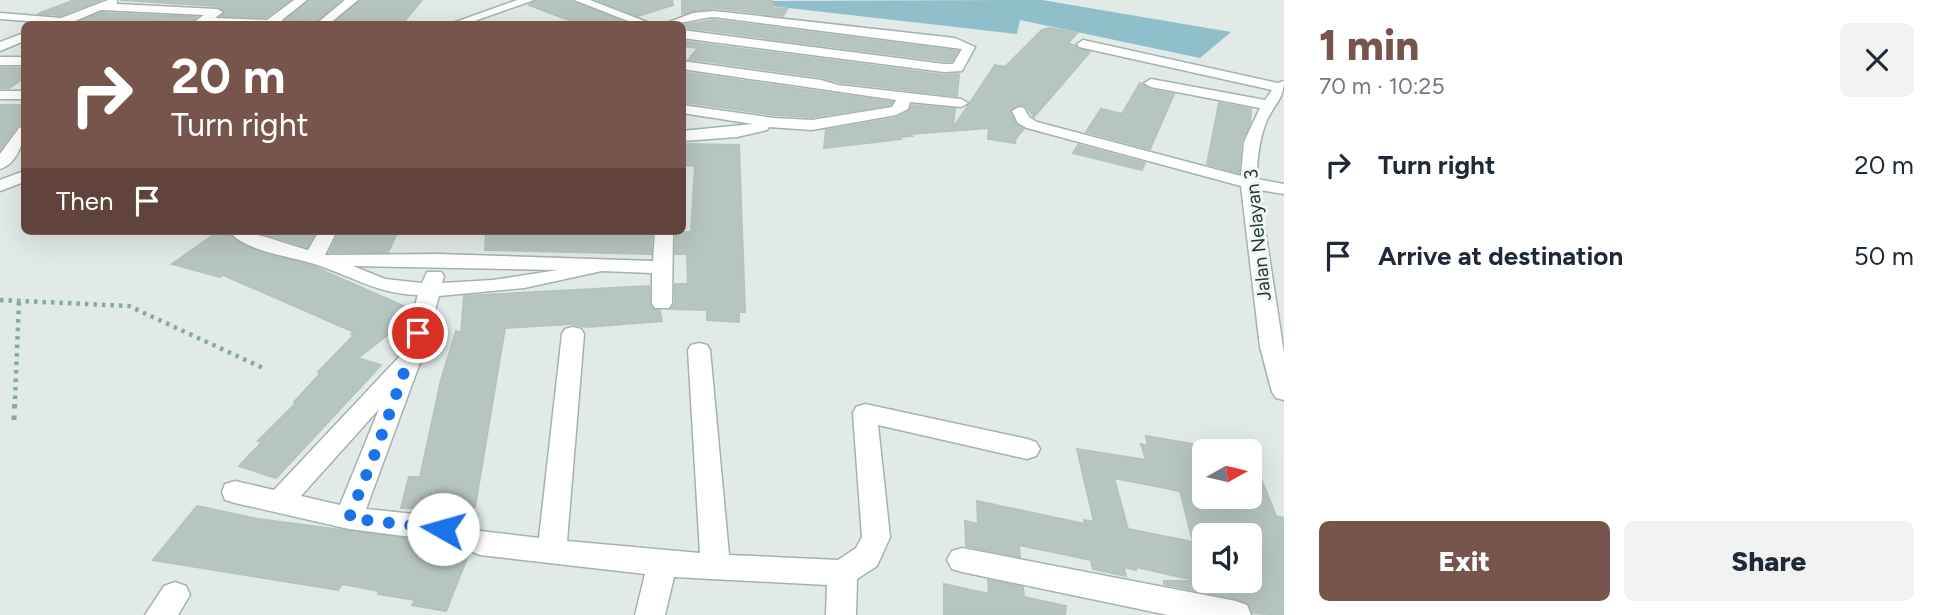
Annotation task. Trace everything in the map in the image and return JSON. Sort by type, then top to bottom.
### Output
[{"type":"street","points":[[65,21],[119,0]]},
{"type":"street","points":[[100,7],[217,12],[278,21],[301,0]]},
{"type":"street","points":[[326,21],[352,0]]},
{"type":"street","points":[[475,0],[499,9]]},
{"type":"street","points":[[465,21],[528,0]]},
{"type":"street","points":[[580,0],[638,21]]},
{"type":"street","points":[[142,19],[160,9]]},
{"type":"street","points":[[203,21],[217,12]]},
{"type":"street","points":[[679,21],[697,15],[714,14],[955,42],[969,47],[957,68],[944,68],[686,35]]},
{"type":"street","points":[[0,16],[43,21]]},
{"type":"street","points":[[0,47],[21,38]]},
{"type":"street","points":[[1083,44],[1282,87]]},
{"type":"street","points":[[0,61],[21,61]]},
{"type":"street","points":[[686,66],[828,88]]},
{"type":"street","points":[[686,71],[961,103]]},
{"type":"street","points":[[1151,83],[1269,106]]},
{"type":"street","name":"Jalan Nelayan 3","points":[[1282,87],[1252,134],[1249,183],[1271,347],[1284,392]]},
{"type":"street","points":[[812,125],[828,88]]},
{"type":"street","points":[[0,95],[21,95]]},
{"type":"street","points":[[774,123],[737,132],[686,136],[686,109],[774,123],[812,125],[896,111],[902,106],[903,97]]},
{"type":"street","points":[[1019,111],[1028,124],[1249,183],[1284,189]]},
{"type":"street","points":[[0,186],[21,177]]},
{"type":"street","points":[[245,235],[256,241],[319,258],[382,285],[402,289],[554,278],[602,265]]},
{"type":"street","points":[[319,258],[327,235]]},
{"type":"street","points":[[662,303],[664,235]]},
{"type":"street","points":[[319,258],[662,267]]},
{"type":"street","points":[[349,518],[410,360],[438,260]]},
{"type":"street","points":[[552,551],[573,334]]},
{"type":"street","points":[[699,350],[715,566]]},
{"type":"street","points":[[279,502],[410,360]]},
{"type":"street","points":[[480,543],[662,564],[842,573],[867,557],[876,537],[865,413],[1027,449]]},
{"type":"street","points":[[235,492],[349,518],[443,529]]},
{"type":"street","points":[[962,560],[1236,615]]},
{"type":"street","points":[[650,615],[662,564]]},
{"type":"street","points":[[841,615],[842,573]]},
{"type":"path","points":[[0,300],[129,306],[263,368]]},
{"type":"path","points":[[14,420],[19,300]]},
{"type":"water","points":[[1042,0],[1231,32],[1200,58],[1020,20],[1017,34],[727,1]]},
{"type":"building","points":[[74,0],[101,0],[61,15],[38,14]]},
{"type":"building","points":[[120,0],[290,0],[266,17],[222,16],[225,11],[217,6]]},
{"type":"building","points":[[310,0],[341,0],[316,21],[286,20]]},
{"type":"building","points":[[361,0],[422,0],[404,21],[336,21]]},
{"type":"building","points":[[537,0],[571,0],[621,21],[571,21],[529,5]]},
{"type":"building","points":[[597,0],[672,0],[673,5],[638,16]]},
{"type":"building","points":[[682,0],[772,0],[773,8],[787,9],[783,16],[714,8],[682,14]]},
{"type":"building","points":[[101,13],[196,17],[192,21],[81,21]]},
{"type":"building","points":[[714,20],[958,51],[952,61],[944,61],[686,28],[686,24]]},
{"type":"building","points":[[1050,28],[1077,33],[1068,43],[1090,52],[1034,117],[1025,105],[1011,109],[1016,124],[1024,129],[1015,143],[988,139],[989,128],[910,134],[912,136],[899,137],[901,139],[824,148],[826,130],[896,118],[909,111],[912,105],[955,109],[953,128],[995,65],[1005,67],[1042,30]]},
{"type":"building","points":[[686,42],[944,75],[959,74],[957,96],[839,82],[821,77],[689,59],[698,48],[686,46]]},
{"type":"building","points":[[0,68],[21,68],[21,80],[9,88],[0,88]]},
{"type":"building","points":[[686,73],[892,102],[890,105],[812,117],[774,115],[686,103]]},
{"type":"building","points":[[1140,83],[1151,90],[1174,94],[1150,149],[1086,132],[1101,109],[1122,114]]},
{"type":"building","points":[[1219,103],[1251,109],[1250,124],[1241,142],[1239,173],[1207,164]]},
{"type":"building","points":[[0,105],[21,105],[21,124],[0,150]]},
{"type":"building","points":[[686,144],[739,145],[745,312],[739,312],[739,322],[707,320],[707,310],[671,309],[675,303],[675,284],[688,284],[687,254],[675,254],[676,235],[691,232],[695,166],[686,165]]},
{"type":"building","points":[[1078,145],[1145,163],[1142,170],[1073,153]]},
{"type":"building","points":[[213,235],[231,235],[246,247],[310,265],[406,307],[402,310],[410,313],[408,319],[358,358],[381,365],[276,478],[239,466],[262,442],[258,441],[296,403],[294,402],[320,374],[318,372],[354,332],[223,275],[220,277],[172,264]]},
{"type":"building","points":[[266,235],[314,235],[307,247]]},
{"type":"building","points":[[338,235],[396,235],[388,252],[330,252]]},
{"type":"building","points":[[486,235],[652,235],[651,254],[485,250]]},
{"type":"building","points":[[649,286],[650,304],[653,309],[660,311],[662,321],[587,327],[572,324],[505,328],[475,507],[401,508],[409,477],[420,477],[441,380],[456,331],[461,333],[464,296]]},
{"type":"building","points":[[1146,436],[1192,444],[1192,509],[1262,509],[1262,481],[1276,516],[1284,518],[1284,615],[1253,613],[1248,603],[1208,593],[1262,593],[1262,523],[1192,523],[1192,538],[1180,491],[1114,478],[1128,529],[1192,542],[1192,580],[1136,567],[1136,570],[1124,567],[1126,576],[1093,569],[1091,560],[1019,545],[1020,557],[966,546],[965,521],[978,524],[977,501],[1085,524],[1084,520],[1094,522],[1077,449],[1146,460],[1141,444],[1148,446]]},
{"type":"building","points":[[197,506],[258,519],[465,546],[469,553],[446,611],[412,605],[415,600],[342,584],[338,590],[153,560]]},
{"type":"building","points":[[988,580],[1023,587],[1024,597],[1066,606],[1065,615],[944,615],[944,584],[989,594]]},
{"type":"building","points":[[1164,581],[1192,581],[1192,590],[1164,584]]},
{"type":"route","points":[[418,333],[349,518],[443,529]]}]
